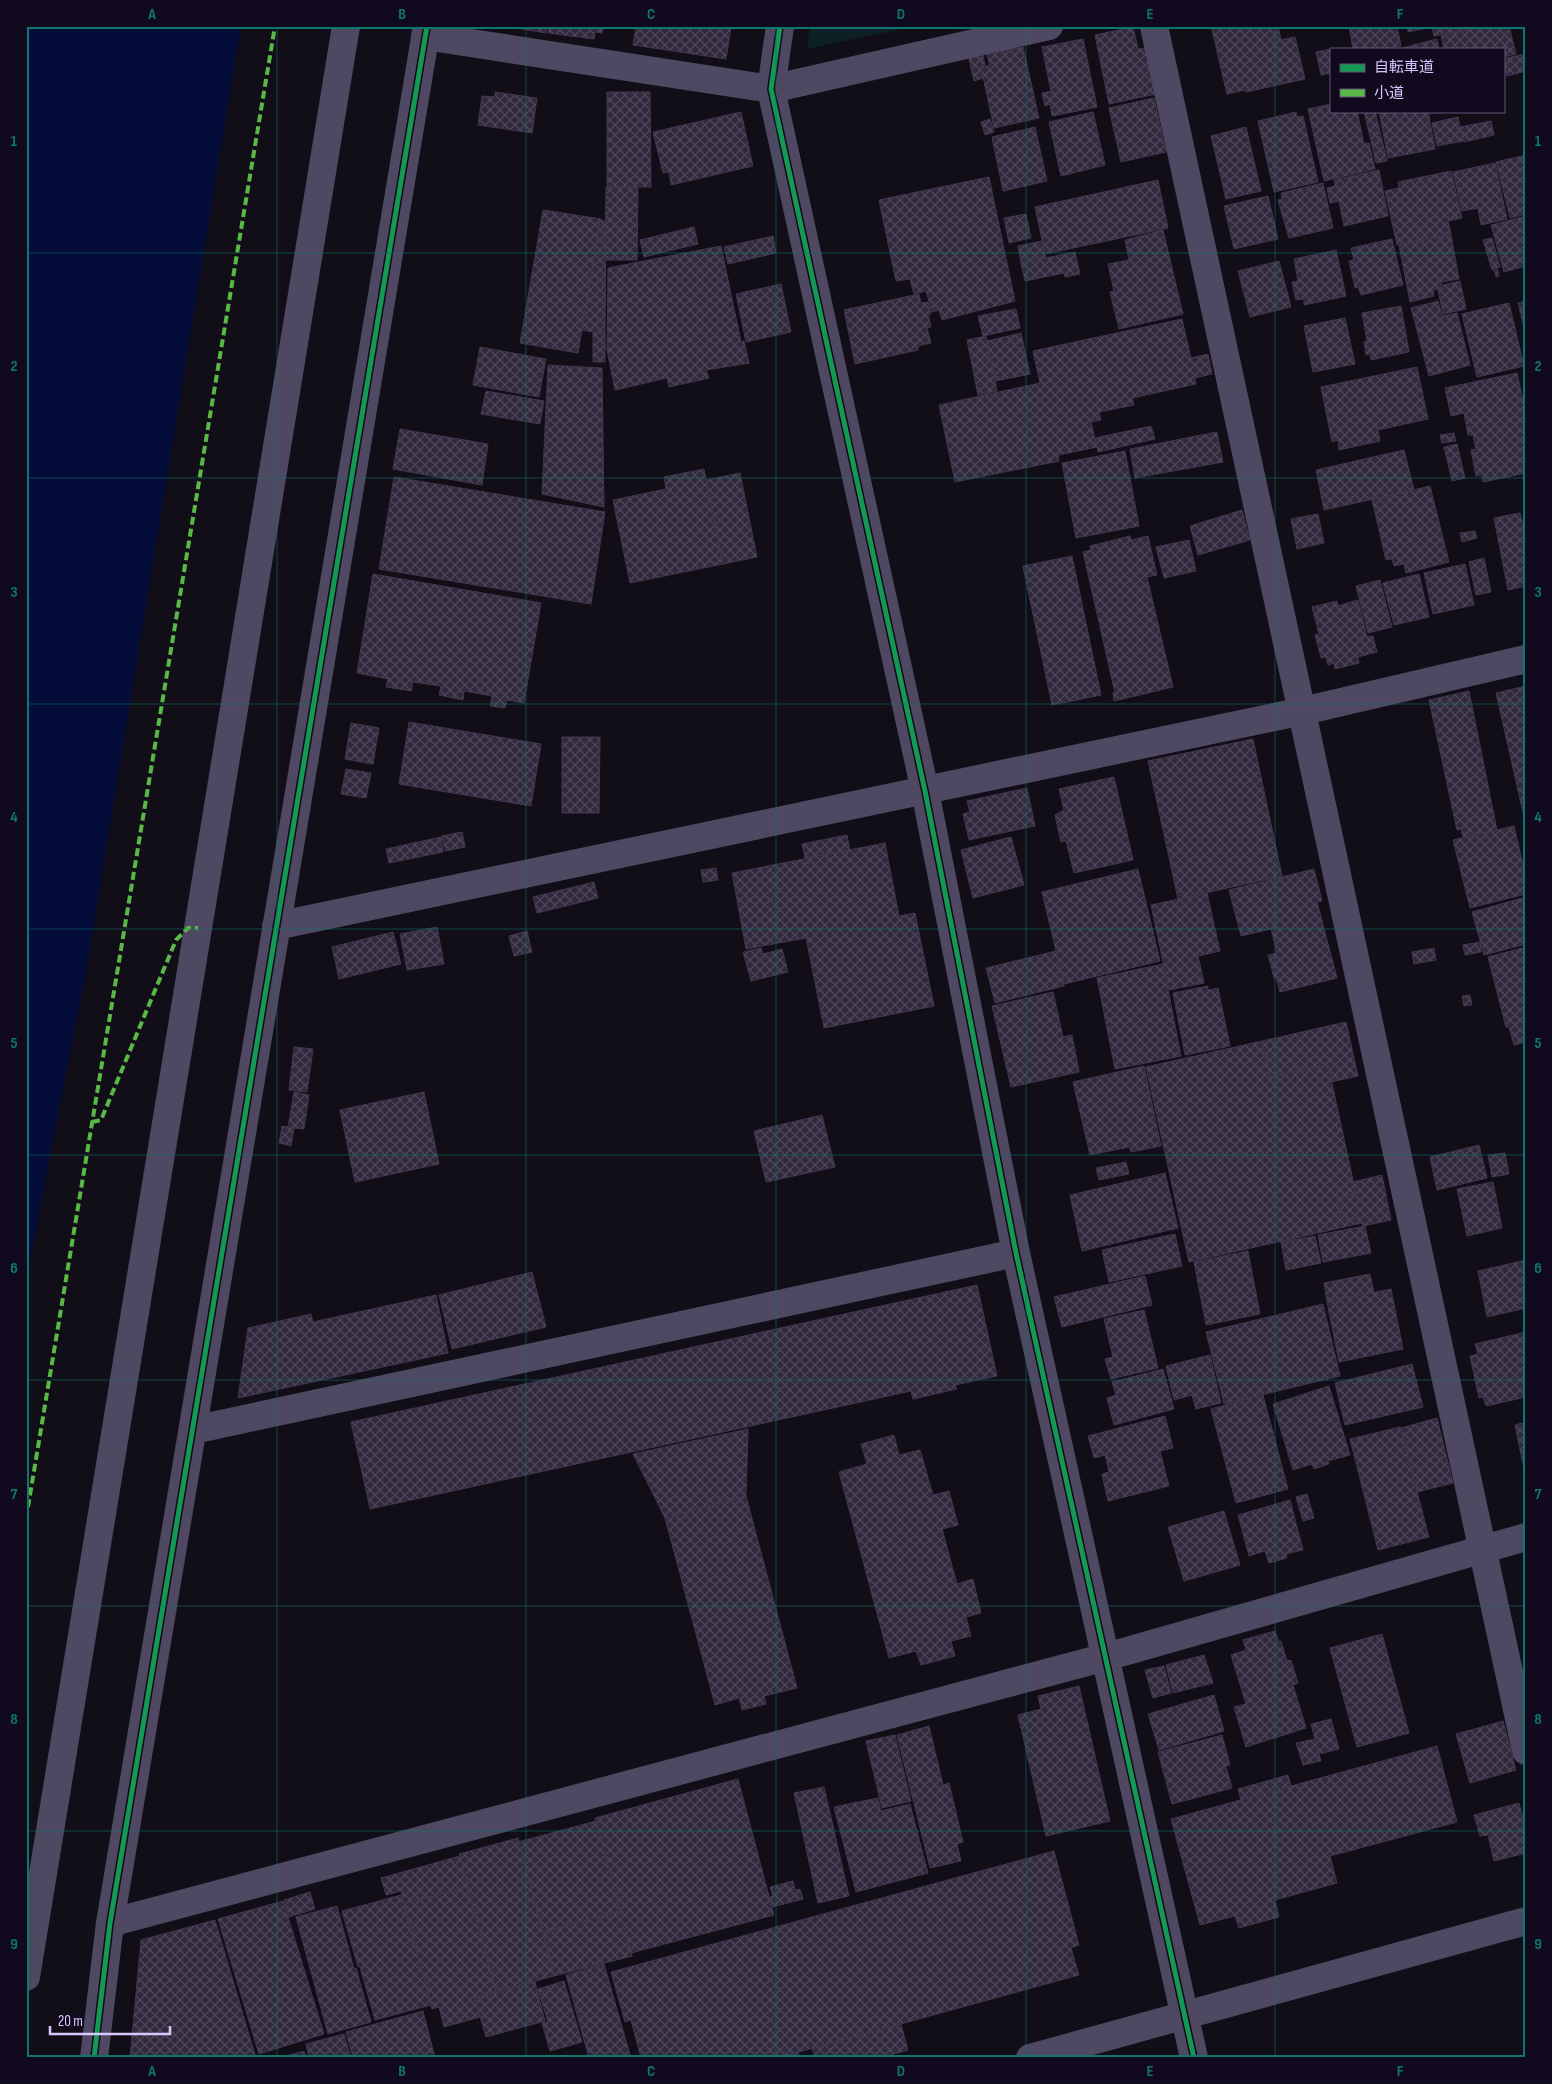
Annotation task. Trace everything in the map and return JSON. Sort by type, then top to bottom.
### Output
[{"type":"street","points":[[26,1977],[346,26]]},
{"type":"street","points":[[780,26],[771,89],[925,791],[1016,1253],[1194,2058]]},
{"type":"street","points":[[94,2058],[110,1923],[426,31],[771,89],[1048,26]]},
{"type":"street","points":[[1154,26],[1526,1751]]},
{"type":"street","points":[[276,926],[1303,711],[1526,659]]},
{"type":"street","points":[[193,1430],[1016,1253]]},
{"type":"street","points":[[110,1923],[1106,1657],[1526,1537]]},
{"type":"street","points":[[1030,2058],[1526,1921]]},
{"type":"shaded area","points":[[26,26],[241,26],[87,966],[26,1281]]},
{"type":"shaded area","points":[[810,26],[916,26],[807,49]]},
{"type":"building","points":[[503,26],[547,26],[546,33]]},
{"type":"building","points":[[549,26],[603,26],[602,33],[595,32],[594,39],[548,33]]},
{"type":"building","points":[[636,26],[716,26],[731,28],[726,59],[633,45]]},
{"type":"building","points":[[1211,26],[1278,26],[1281,40],[1295,37],[1305,79],[1246,92],[1245,90],[1227,94]]},
{"type":"building","points":[[1349,26],[1397,26],[1401,46],[1392,48],[1353,48]]},
{"type":"building","points":[[1407,26],[1474,26],[1474,28],[1434,36],[1432,27],[1408,32]]},
{"type":"building","points":[[1482,26],[1509,26],[1516,54],[1504,57],[1504,48],[1444,48],[1441,36]]},
{"type":"building","points":[[1133,27],[1138,49],[1146,48],[1156,94],[1109,104],[1095,35]]},
{"type":"building","points":[[1083,39],[1097,107],[1052,116],[1050,104],[1045,106],[1042,93],[1051,91],[1042,47]]},
{"type":"building","points":[[1437,39],[1439,48],[1402,48]]},
{"type":"building","points":[[1023,47],[1039,118],[994,128],[981,67],[990,65],[987,55]]},
{"type":"building","points":[[1330,49],[1330,73],[1321,75],[1316,52]]},
{"type":"building","points":[[982,52],[985,65],[980,67],[983,78],[974,81],[968,55]]},
{"type":"building","points":[[1524,54],[1526,71],[1507,76],[1504,59]]},
{"type":"building","points":[[495,92],[537,98],[532,133],[478,125],[482,96],[495,97]]},
{"type":"building","points":[[607,92],[650,92],[651,187],[607,187]]},
{"type":"building","points":[[1154,98],[1166,152],[1121,162],[1109,108]]},
{"type":"building","points":[[1330,104],[1330,112],[1357,112],[1364,144],[1369,143],[1375,169],[1324,181],[1308,109]]},
{"type":"building","points":[[741,112],[753,166],[671,185],[669,172],[663,173],[653,132]]},
{"type":"building","points":[[1093,112],[1105,165],[1061,176],[1049,122]]},
{"type":"building","points":[[1296,112],[1297,117],[1303,116],[1318,182],[1274,192],[1258,121]]},
{"type":"building","points":[[1364,112],[1375,112],[1387,161],[1376,163]]},
{"type":"building","points":[[1379,112],[1428,112],[1435,149],[1388,158]]},
{"type":"building","points":[[1458,117],[1463,141],[1437,146],[1432,123]]},
{"type":"building","points":[[990,119],[994,132],[985,135],[981,122]]},
{"type":"building","points":[[1491,121],[1494,135],[1464,142],[1460,127]]},
{"type":"building","points":[[1035,127],[1047,181],[1003,191],[992,137]]},
{"type":"building","points":[[1246,127],[1261,191],[1226,199],[1211,136]]},
{"type":"building","points":[[1526,155],[1526,214],[1510,218],[1496,162]]},
{"type":"building","points":[[1495,163],[1507,219],[1481,225],[1478,208],[1462,211],[1453,172]]},
{"type":"building","points":[[1379,170],[1388,216],[1344,226],[1339,201],[1330,203],[1327,188],[1335,186],[1334,180]]},
{"type":"building","points":[[1451,171],[1462,218],[1448,221],[1451,234],[1397,245],[1385,191],[1399,188],[1398,182]]},
{"type":"building","points":[[989,177],[1015,301],[942,320],[939,310],[932,312],[926,291],[914,294],[910,279],[896,281],[879,200]]},
{"type":"building","points":[[1158,180],[1168,228],[1045,254],[1035,207]]},
{"type":"building","points":[[1323,183],[1333,228],[1289,238],[1278,200],[1282,199],[1281,193]]},
{"type":"building","points":[[606,187],[638,188],[637,260],[605,260]]},
{"type":"building","points":[[1268,196],[1278,239],[1234,249],[1224,206]]},
{"type":"building","points":[[543,210],[601,219],[578,353],[520,343]]},
{"type":"building","points":[[1026,214],[1031,238],[1009,243],[1004,218]]},
{"type":"building","points":[[1526,216],[1526,266],[1504,272],[1491,225]]},
{"type":"building","points":[[600,220],[606,221],[605,334],[582,330]]},
{"type":"building","points":[[694,227],[698,244],[644,257],[640,240]]},
{"type":"building","points":[[1163,230],[1183,314],[1119,329],[1110,292],[1114,291],[1108,264],[1129,260],[1125,240]]},
{"type":"building","points":[[1451,235],[1459,279],[1441,282],[1443,288],[1433,290],[1434,296],[1410,302],[1399,245]]},
{"type":"building","points":[[773,236],[776,253],[728,264],[724,247]]},
{"type":"building","points":[[1492,238],[1500,267],[1497,268],[1499,276],[1496,277],[1483,240]]},
{"type":"building","points":[[1392,239],[1403,285],[1361,295],[1358,287],[1355,288],[1349,261],[1354,260],[1351,248]]},
{"type":"building","points":[[1042,241],[1046,258],[1021,263],[1018,246]]},
{"type":"building","points":[[721,246],[741,342],[744,341],[749,363],[706,370],[709,378],[669,387],[667,378],[615,390],[607,350],[608,268]]},
{"type":"building","points":[[1336,250],[1346,296],[1304,305],[1304,299],[1296,300],[1292,282],[1298,281],[1294,259]]},
{"type":"building","points":[[1075,252],[1080,274],[1065,277],[1064,273],[1025,281],[1021,263]]},
{"type":"building","points":[[1279,261],[1291,307],[1250,317],[1238,271]]},
{"type":"building","points":[[1460,281],[1466,309],[1443,314],[1438,290],[1445,288],[1443,285]]},
{"type":"building","points":[[781,284],[791,332],[746,342],[736,294]]},
{"type":"building","points":[[919,294],[921,303],[928,302],[931,314],[928,314],[931,327],[927,328],[931,343],[918,346],[918,350],[855,364],[844,310]]},
{"type":"building","points":[[1438,301],[1442,316],[1457,313],[1470,365],[1429,376],[1411,308]]},
{"type":"building","points":[[1526,301],[1526,336],[1518,303]]},
{"type":"building","points":[[1509,303],[1524,366],[1477,377],[1462,314]]},
{"type":"building","points":[[1401,306],[1409,352],[1371,360],[1370,354],[1366,355],[1364,342],[1367,341],[1362,313]]},
{"type":"building","points":[[1016,309],[1020,328],[983,336],[978,316]]},
{"type":"building","points":[[1345,318],[1355,364],[1313,372],[1304,326]]},
{"type":"building","points":[[1182,319],[1191,358],[1208,354],[1212,374],[1195,378],[1196,384],[1132,398],[1134,405],[1099,412],[1101,420],[1091,422],[1097,447],[1058,455],[1059,461],[955,482],[939,405],[1040,383],[1033,351]]},
{"type":"building","points":[[593,332],[605,334],[605,362],[593,362]]},
{"type":"building","points":[[1021,333],[1030,374],[996,381],[987,341]]},
{"type":"building","points":[[986,336],[997,391],[978,395],[967,340]]},
{"type":"building","points":[[480,347],[546,359],[539,397],[473,385]]},
{"type":"building","points":[[548,365],[602,368],[604,507],[542,494]]},
{"type":"building","points":[[1417,367],[1428,419],[1378,430],[1380,441],[1339,450],[1338,440],[1332,442],[1321,387]]},
{"type":"building","points":[[1517,373],[1526,414],[1526,473],[1483,482],[1482,475],[1476,476],[1471,450],[1476,449],[1473,435],[1468,435],[1464,413],[1451,416],[1445,388]]},
{"type":"building","points":[[486,391],[544,401],[540,424],[481,414]]},
{"type":"building","points":[[1151,426],[1155,439],[1098,452],[1095,438]]},
{"type":"building","points":[[400,429],[488,444],[482,485],[393,469]]},
{"type":"building","points":[[1217,432],[1223,462],[1135,478],[1130,449]]},
{"type":"building","points":[[1454,433],[1456,441],[1442,443],[1440,435]]},
{"type":"building","points":[[1457,444],[1465,478],[1452,481],[1444,447]]},
{"type":"building","points":[[1404,450],[1414,490],[1324,510],[1316,470]]},
{"type":"building","points":[[1125,451],[1139,526],[1076,538],[1062,463]]},
{"type":"building","points":[[704,469],[723,564],[630,583],[613,500],[666,489],[664,477]]},
{"type":"building","points":[[740,473],[757,557],[723,564],[706,480]]},
{"type":"building","points":[[394,477],[605,512],[591,604],[379,569]]},
{"type":"building","points":[[1430,486],[1449,562],[1406,573],[1404,564],[1394,566],[1392,559],[1386,560],[1372,500]]},
{"type":"building","points":[[1242,510],[1250,540],[1198,555],[1190,526]]},
{"type":"building","points":[[1520,513],[1524,529],[1526,529],[1526,586],[1508,590],[1494,518]]},
{"type":"building","points":[[1318,514],[1324,543],[1297,549],[1291,519]]},
{"type":"building","points":[[1475,531],[1477,538],[1462,542],[1460,533]]},
{"type":"building","points":[[1130,536],[1131,540],[1148,536],[1157,575],[1147,577],[1173,687],[1114,701],[1113,693],[1115,693],[1083,552],[1091,550],[1090,546]]},
{"type":"building","points":[[1189,540],[1196,571],[1164,578],[1156,547]]},
{"type":"building","points":[[1072,556],[1101,695],[1052,705],[1023,566]]},
{"type":"building","points":[[1484,558],[1491,592],[1476,595],[1469,562]]},
{"type":"building","points":[[1465,564],[1474,605],[1433,614],[1424,573]]},
{"type":"building","points":[[373,574],[541,603],[524,703],[507,700],[505,708],[490,706],[492,696],[464,691],[463,700],[439,695],[441,686],[413,682],[411,691],[386,687],[388,679],[357,673]]},
{"type":"building","points":[[1419,574],[1429,617],[1394,625],[1383,583]]},
{"type":"building","points":[[1380,580],[1392,627],[1368,633],[1356,586]]},
{"type":"building","points":[[1358,600],[1367,637],[1373,636],[1377,652],[1358,657],[1359,663],[1335,669],[1334,663],[1328,665],[1326,657],[1321,658],[1315,635],[1319,634],[1312,607],[1337,601],[1338,606]]},
{"type":"building","points":[[1526,686],[1526,826],[1496,693]]},
{"type":"building","points":[[1469,691],[1497,830],[1463,837],[1461,829],[1457,830],[1429,700]]},
{"type":"building","points":[[409,722],[541,744],[531,806],[399,784]]},
{"type":"building","points":[[351,723],[379,728],[373,764],[345,759]]},
{"type":"building","points":[[562,737],[600,737],[599,813],[562,813]]},
{"type":"building","points":[[1253,739],[1282,876],[1178,899],[1148,761]]},
{"type":"building","points":[[346,769],[371,773],[366,798],[341,794]]},
{"type":"building","points":[[1114,777],[1133,860],[1074,873],[1066,841],[1061,842],[1055,815],[1064,810],[1059,789]]},
{"type":"building","points":[[1027,788],[1035,826],[969,840],[963,814],[970,812],[967,801]]},
{"type":"building","points":[[1514,826],[1524,869],[1522,870],[1526,894],[1470,908],[1453,840]]},
{"type":"building","points":[[462,832],[465,847],[445,851],[442,836]]},
{"type":"building","points":[[847,835],[850,850],[805,858],[802,844]]},
{"type":"building","points":[[441,837],[443,852],[389,863],[386,849]]},
{"type":"building","points":[[1011,837],[1024,885],[973,898],[961,850]]},
{"type":"building","points":[[885,843],[899,916],[915,913],[934,1006],[824,1028],[806,938],[746,949],[732,873]]},
{"type":"building","points":[[716,868],[718,880],[703,882],[701,870]]},
{"type":"building","points":[[1138,869],[1160,961],[1064,984],[1042,892]]},
{"type":"building","points":[[1314,869],[1322,901],[1317,902],[1337,978],[1280,992],[1268,955],[1277,953],[1271,929],[1241,936],[1229,890]]},
{"type":"building","points":[[594,882],[598,898],[537,913],[533,897]]},
{"type":"building","points":[[1207,893],[1220,951],[1198,956],[1204,983],[1169,990],[1151,905]]},
{"type":"building","points":[[1526,897],[1526,944],[1484,955],[1472,912]]},
{"type":"building","points":[[437,927],[444,964],[407,970],[400,934]]},
{"type":"building","points":[[527,931],[532,952],[514,956],[509,936]]},
{"type":"building","points":[[393,932],[401,964],[339,979],[332,947]]},
{"type":"building","points":[[1480,942],[1481,952],[1465,955],[1463,945]]},
{"type":"building","points":[[1526,947],[1526,1042],[1514,1045],[1509,1027],[1506,1027],[1488,957]]},
{"type":"building","points":[[761,948],[763,954],[782,949],[788,972],[751,981],[743,952]]},
{"type":"building","points":[[1434,948],[1436,960],[1414,964],[1412,952]]},
{"type":"building","points":[[1056,951],[1064,986],[995,1003],[986,968]]},
{"type":"building","points":[[1163,964],[1181,1056],[1115,1069],[1097,978]]},
{"type":"building","points":[[1208,986],[1208,990],[1218,988],[1230,1046],[1185,1055],[1173,993]]},
{"type":"building","points":[[1053,992],[1063,1037],[1072,1035],[1079,1072],[1011,1087],[992,1006]]},
{"type":"building","points":[[1470,995],[1472,1005],[1464,1006],[1462,996]]},
{"type":"building","points":[[1346,1022],[1358,1076],[1331,1082],[1328,1065],[1270,1077],[1262,1041]]},
{"type":"building","points":[[1262,1041],[1270,1077],[1328,1065],[1356,1194],[1337,1198],[1342,1221],[1361,1217],[1362,1223],[1189,1262],[1146,1067]]},
{"type":"building","points":[[294,1047],[313,1049],[307,1092],[289,1090]]},
{"type":"building","points":[[1144,1066],[1161,1146],[1131,1152],[1129,1147],[1090,1155],[1073,1082]]},
{"type":"building","points":[[294,1092],[309,1095],[304,1129],[294,1128],[291,1146],[279,1143],[282,1126],[288,1127]]},
{"type":"building","points":[[424,1092],[439,1164],[355,1182],[340,1110]]},
{"type":"building","points":[[822,1115],[835,1167],[766,1182],[754,1131]]},
{"type":"building","points":[[1479,1145],[1487,1178],[1437,1190],[1430,1157]]},
{"type":"building","points":[[1505,1153],[1509,1174],[1492,1177],[1488,1155]]},
{"type":"building","points":[[1126,1162],[1129,1174],[1099,1180],[1096,1168]]},
{"type":"building","points":[[1165,1173],[1178,1228],[1082,1251],[1070,1195]]},
{"type":"building","points":[[1382,1175],[1391,1220],[1363,1226],[1361,1217],[1342,1221],[1337,1198],[1356,1194],[1353,1182]]},
{"type":"building","points":[[1493,1182],[1502,1228],[1467,1236],[1457,1189]]},
{"type":"building","points":[[1365,1226],[1371,1253],[1323,1262],[1318,1235]]},
{"type":"building","points":[[1175,1234],[1182,1266],[1109,1282],[1102,1250]]},
{"type":"building","points":[[1315,1236],[1321,1263],[1286,1270],[1281,1242]]},
{"type":"building","points":[[1248,1251],[1260,1314],[1206,1325],[1194,1262]]},
{"type":"building","points":[[1526,1260],[1526,1308],[1487,1317],[1478,1271]]},
{"type":"building","points":[[532,1272],[546,1327],[452,1349],[439,1295]]},
{"type":"building","points":[[1370,1274],[1374,1293],[1327,1302],[1324,1283]]},
{"type":"building","points":[[1145,1276],[1152,1305],[1062,1327],[1054,1297]]},
{"type":"building","points":[[977,1285],[997,1376],[955,1385],[957,1389],[913,1399],[911,1391],[370,1509],[351,1422]]},
{"type":"building","points":[[1391,1289],[1403,1349],[1339,1362],[1327,1302]]},
{"type":"building","points":[[436,1295],[448,1353],[238,1398],[248,1328],[311,1314],[313,1322]]},
{"type":"building","points":[[1323,1304],[1340,1376],[1224,1404],[1206,1332]]},
{"type":"building","points":[[1144,1310],[1158,1368],[1111,1379],[1105,1359],[1113,1357],[1104,1319]]},
{"type":"building","points":[[1526,1332],[1526,1397],[1486,1406],[1483,1397],[1479,1398],[1470,1356],[1478,1354],[1475,1344]]},
{"type":"building","points":[[1210,1355],[1221,1403],[1196,1409],[1192,1395],[1174,1400],[1166,1366]]},
{"type":"building","points":[[1412,1364],[1423,1407],[1345,1425],[1335,1383]]},
{"type":"building","points":[[1163,1369],[1174,1409],[1114,1425],[1107,1398],[1116,1395],[1112,1382]]},
{"type":"building","points":[[1329,1386],[1350,1455],[1328,1461],[1329,1464],[1314,1469],[1312,1464],[1293,1470],[1273,1404]]},
{"type":"building","points":[[1263,1395],[1288,1489],[1236,1503],[1211,1409]]},
{"type":"building","points":[[1165,1416],[1173,1448],[1160,1451],[1169,1486],[1108,1501],[1102,1474],[1109,1472],[1105,1455],[1094,1458],[1088,1436]]},
{"type":"building","points":[[1437,1418],[1453,1483],[1417,1492],[1401,1428]]},
{"type":"building","points":[[1526,1422],[1526,1468],[1524,1469],[1515,1425]]},
{"type":"building","points":[[1400,1427],[1429,1537],[1378,1550],[1350,1439]]},
{"type":"building","points":[[748,1429],[746,1496],[665,1518],[633,1454]]},
{"type":"building","points":[[894,1435],[899,1455],[920,1450],[933,1495],[949,1491],[958,1525],[942,1529],[957,1584],[973,1579],[981,1613],[966,1617],[971,1636],[951,1641],[955,1656],[921,1665],[916,1651],[889,1658],[839,1472],[867,1464],[861,1444]]},
{"type":"building","points":[[1307,1494],[1314,1518],[1303,1521],[1296,1497]]},
{"type":"building","points":[[746,1496],[797,1688],[764,1696],[766,1704],[742,1710],[739,1698],[715,1705],[665,1518]]},
{"type":"building","points":[[1290,1500],[1303,1550],[1286,1554],[1287,1558],[1269,1563],[1265,1551],[1249,1556],[1238,1515]]},
{"type":"building","points":[[1224,1511],[1240,1565],[1184,1581],[1168,1527]]},
{"type":"building","points":[[1275,1631],[1279,1642],[1281,1641],[1287,1661],[1291,1660],[1298,1683],[1293,1685],[1306,1728],[1246,1747],[1234,1707],[1246,1704],[1231,1655],[1246,1650],[1243,1640]]},
{"type":"building","points":[[1382,1634],[1409,1733],[1357,1747],[1330,1648]]},
{"type":"building","points":[[1204,1655],[1213,1683],[1173,1693],[1166,1665]]},
{"type":"building","points":[[1164,1666],[1171,1693],[1153,1698],[1145,1670]]},
{"type":"building","points":[[1079,1686],[1110,1821],[1046,1836],[1018,1715],[1041,1709],[1038,1696]]},
{"type":"building","points":[[1214,1695],[1224,1731],[1159,1750],[1148,1714]]},
{"type":"building","points":[[1331,1719],[1339,1749],[1319,1754],[1311,1724]]},
{"type":"building","points":[[1503,1721],[1516,1770],[1470,1783],[1456,1734]]},
{"type":"building","points":[[929,1726],[943,1785],[949,1783],[963,1842],[957,1844],[961,1861],[930,1868],[897,1735]]},
{"type":"building","points":[[895,1735],[911,1801],[882,1808],[866,1741]]},
{"type":"building","points":[[1222,1735],[1230,1765],[1226,1766],[1232,1788],[1172,1804],[1158,1752]]},
{"type":"building","points":[[1315,1739],[1321,1761],[1303,1765],[1296,1743]]},
{"type":"building","points":[[1437,1746],[1457,1822],[1330,1856],[1337,1883],[1275,1900],[1279,1917],[1239,1928],[1235,1916],[1200,1925],[1171,1819]]},
{"type":"building","points":[[1288,1775],[1291,1786],[1241,1800],[1238,1789]]},
{"type":"building","points":[[738,1779],[774,1915],[631,1953],[595,1818]]},
{"type":"building","points":[[824,1787],[849,1896],[818,1903],[794,1793]]},
{"type":"building","points":[[878,1798],[881,1811],[910,1804],[928,1873],[856,1892],[834,1807]]},
{"type":"building","points":[[1519,1803],[1526,1829],[1526,1853],[1494,1861],[1488,1835],[1480,1836],[1474,1815]]},
{"type":"building","points":[[596,1821],[620,1911],[543,1932],[518,1842]]},
{"type":"building","points":[[518,1838],[554,1976],[496,1992],[459,1854]]},
{"type":"building","points":[[1054,1851],[1079,1945],[1071,1948],[1079,1975],[777,2058],[641,2058],[631,2020],[625,2022],[611,1972]]},
{"type":"building","points":[[460,1856],[468,1887],[404,1904],[401,1891],[386,1895],[381,1878]]},
{"type":"building","points":[[793,1881],[795,1890],[800,1889],[803,1899],[772,1907],[769,1897],[773,1896],[770,1887]]},
{"type":"building","points":[[468,1887],[496,1992],[475,1998],[480,2017],[444,2027],[439,2007],[432,2009],[404,1904]]},
{"type":"building","points":[[310,1892],[315,1909],[289,1917],[284,1900]]},
{"type":"building","points":[[401,1895],[431,2005],[375,2020],[342,1911]]},
{"type":"building","points":[[283,1901],[324,2034],[259,2054],[218,1919]]},
{"type":"building","points":[[337,1906],[371,2022],[328,2034],[296,1917]]},
{"type":"building","points":[[620,1911],[632,1956],[554,1976],[543,1932]]},
{"type":"building","points":[[215,1920],[256,2058],[130,2058],[141,1940]]},
{"type":"building","points":[[604,1964],[631,2058],[589,2058],[566,1975]]},
{"type":"building","points":[[564,1981],[582,2042],[550,2051],[542,2023],[548,2022],[538,1989]]},
{"type":"building","points":[[535,1982],[545,2021],[486,2037],[475,1998]]},
{"type":"building","points":[[423,2011],[435,2058],[353,2058],[346,2032]]},
{"type":"building","points":[[901,2024],[908,2050],[879,2058],[815,2058],[812,2048]]},
{"type":"building","points":[[344,2034],[351,2058],[309,2058],[306,2044]]},
{"type":"building","points":[[304,2051],[306,2058],[279,2058]]},
{"type":"building","points":[[798,2052],[799,2058],[777,2058]]},
{"type":"marked path","points":[[26,1519],[275,26]]},
{"type":"marked path","points":[[92,1122],[101,1120],[176,940],[188,928],[198,928]]},
{"type":"cycle path","points":[[94,2058],[110,1923],[427,26]]},
{"type":"cycle path","points":[[780,26],[771,89],[925,791],[1016,1253],[1194,2058]]}]
